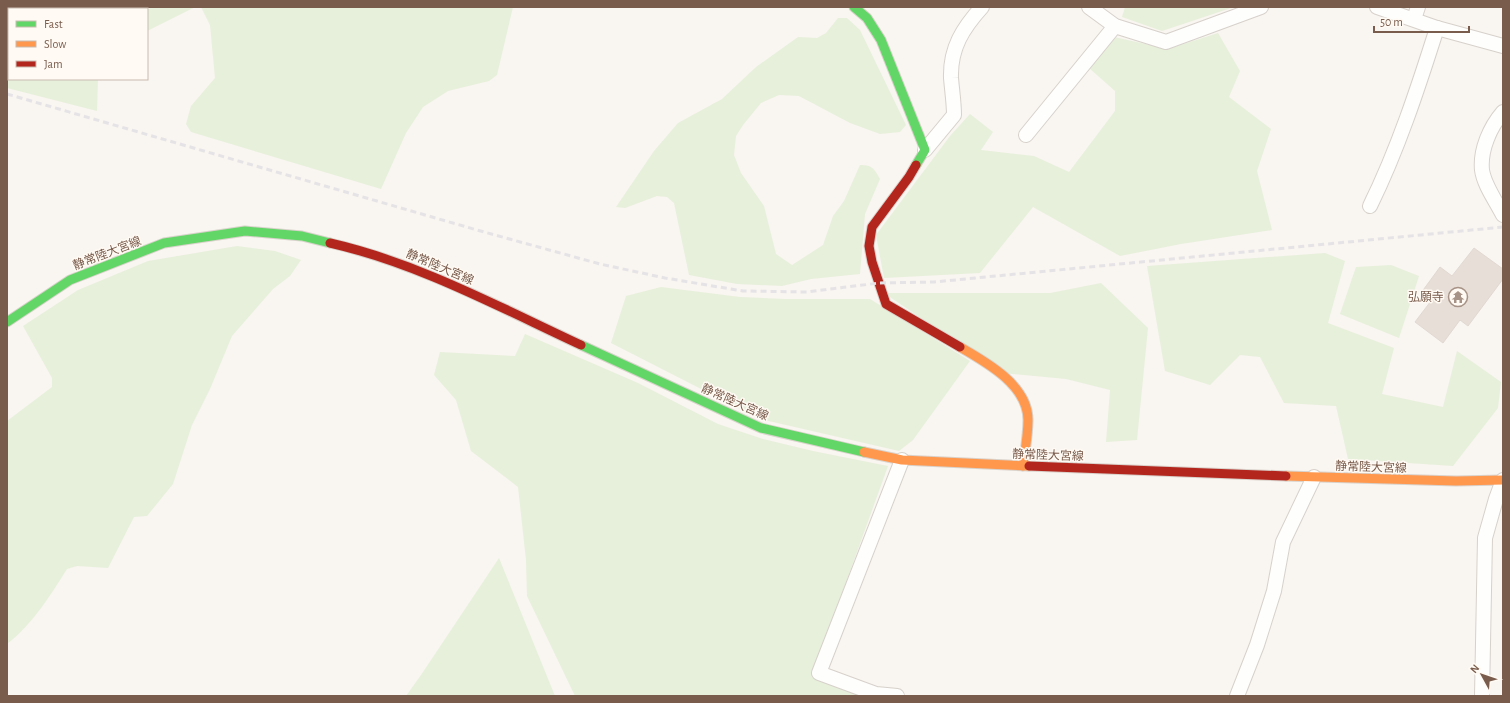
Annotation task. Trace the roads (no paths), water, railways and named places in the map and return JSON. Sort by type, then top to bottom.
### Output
[{"type":"main road","points":[[854,7],[867,18],[881,40],[925,150],[909,177],[872,227],[869,246],[872,262],[886,304],[982,360],[1003,375],[1014,387],[1023,401],[1028,419],[1023,466]]},
{"type":"main road","name":"静常陸大宮線","points":[[7,322],[70,280],[164,243],[245,231],[302,236],[358,249],[417,269],[760,428],[833,446],[902,460],[1314,477],[1456,481],[1503,480]]},
{"type":"street","points":[[925,150],[954,115],[951,78],[952,60],[960,36],[982,7]]},
{"type":"street","points":[[1090,7],[1115,26],[1166,42],[1261,7]]},
{"type":"street","points":[[1376,7],[1416,13],[1437,28],[1503,46]]},
{"type":"street","points":[[1026,135],[1115,26]]},
{"type":"street","points":[[1370,206],[1388,169],[1422,76],[1437,28]]},
{"type":"street","points":[[1502,212],[1486,181],[1482,170],[1482,159],[1485,144],[1492,129],[1503,112]]},
{"type":"street","points":[[896,696],[876,694],[819,673],[902,460]]},
{"type":"street","points":[[1237,696],[1257,645],[1274,591],[1283,542],[1314,477]]},
{"type":"street","points":[[1482,696],[1485,538],[1503,480]]},
{"type":"railway","points":[[7,94],[477,230],[600,264],[665,278],[743,291],[807,292],[879,283],[934,282],[1503,227]]},
{"type":"place","name":"弘願寺","points":[[1458,297]]}]
